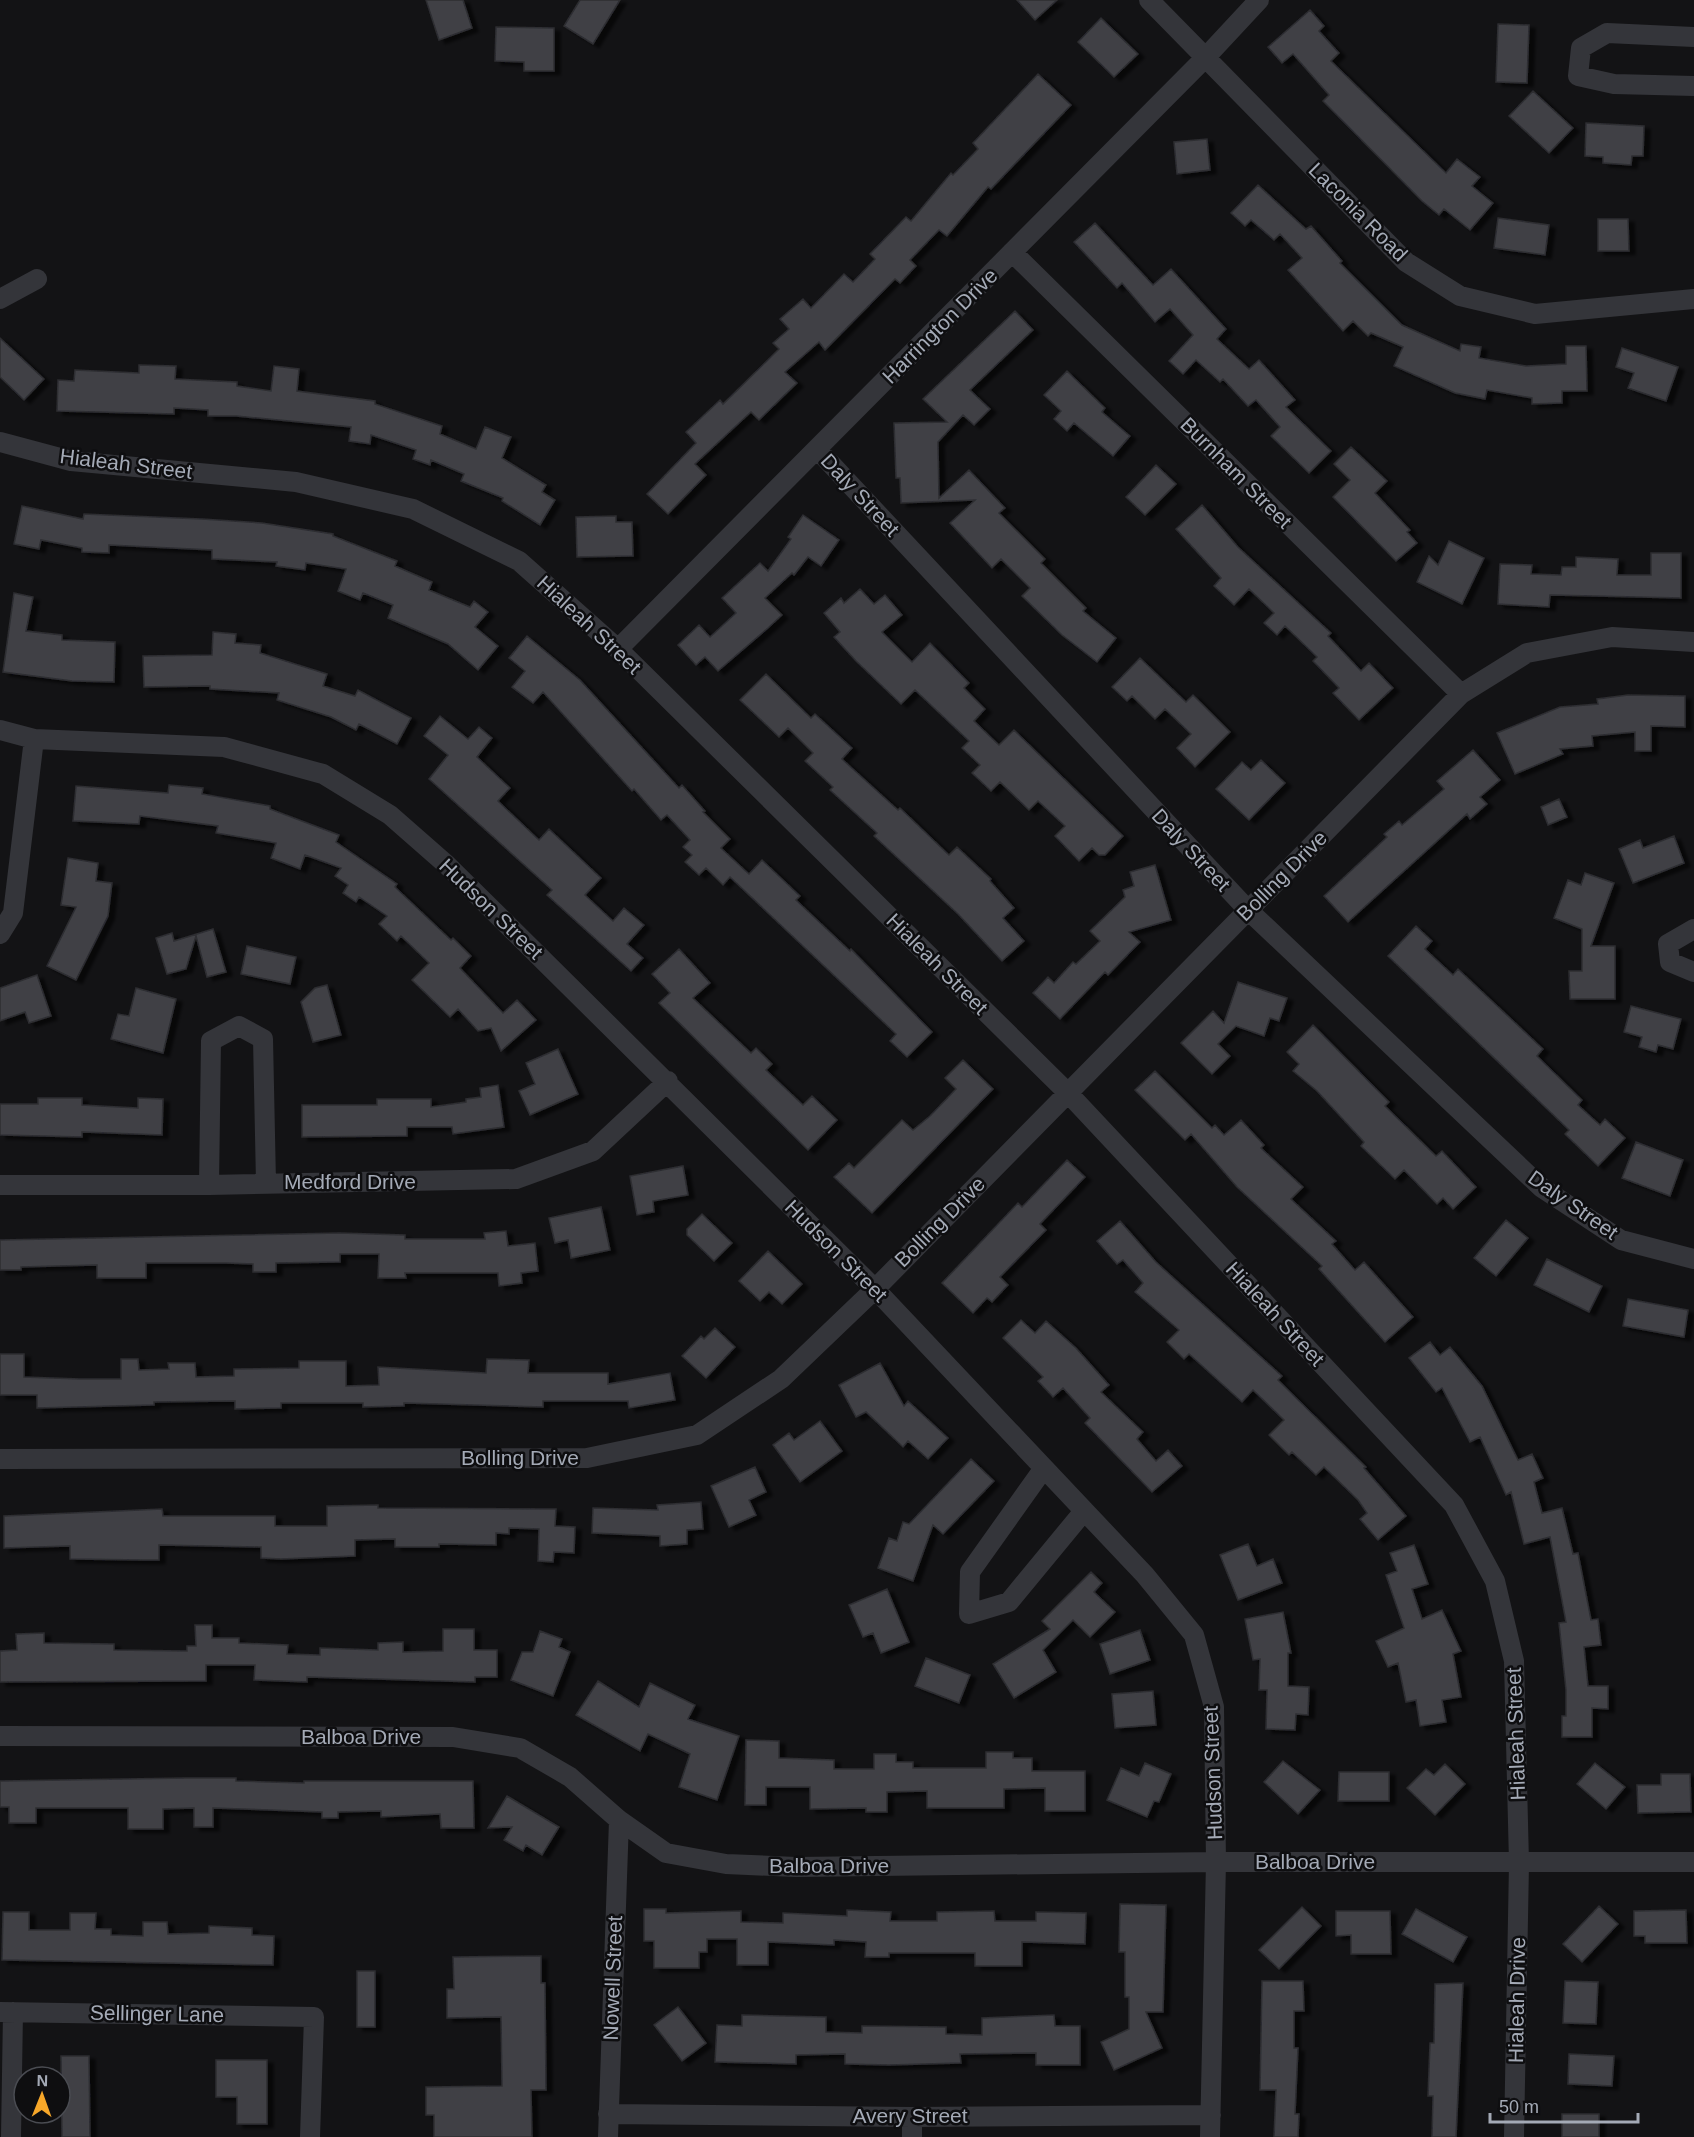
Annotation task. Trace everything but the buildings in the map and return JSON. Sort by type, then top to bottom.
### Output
[{"type":"street","name":"Laconia Road","points":[[1149,0],[1406,262],[1460,296],[1535,314],[1694,298]]},
{"type":"street","name":"Harrington Drive","points":[[618,650],[1205,58],[1259,0]]},
{"type":"street","points":[[1694,37],[1607,33],[1581,48],[1578,76],[1614,84],[1694,86]]},
{"type":"street","name":"Burnham Street","points":[[1012,252],[1461,694]]},
{"type":"street","points":[[0,299],[37,279]]},
{"type":"street","name":"Hialeah Street","points":[[0,442],[71,460],[296,482],[413,509],[519,561],[618,650],[1068,1093],[1454,1505],[1495,1581],[1514,1661],[1519,1863]]},
{"type":"street","name":"Daly Street","points":[[817,449],[1248,910],[1542,1188],[1621,1240],[1694,1259]]},
{"type":"street","name":"Bolling Drive","points":[[0,1459],[587,1458],[697,1435],[781,1379],[875,1289],[1461,694],[1527,653],[1612,637],[1694,642]]},
{"type":"street","name":"Hudson Street","points":[[0,730],[34,739],[224,747],[323,774],[390,815],[447,865],[668,1081],[875,1289],[1145,1575],[1194,1635],[1214,1707],[1216,1862],[1210,2137]]},
{"type":"street","points":[[0,934],[13,913],[34,739]]},
{"type":"street","points":[[1694,929],[1668,944],[1670,962],[1694,972]]},
{"type":"street","points":[[209,1185],[211,1041],[239,1026],[263,1038],[266,1183]]},
{"type":"street","name":"Medford Drive","points":[[0,1185],[209,1185],[516,1179],[592,1151],[668,1081]]},
{"type":"street","points":[[1044,1468],[970,1572],[969,1614],[1010,1602],[1084,1510]]},
{"type":"street","name":"Balboa Drive","points":[[0,1736],[453,1737],[520,1748],[570,1777],[619,1820],[666,1853],[726,1864],[796,1868],[1216,1862],[1694,1862]]},
{"type":"street","name":"Nowell Street","points":[[608,2137],[619,1820]]},
{"type":"street","name":"Hialeah Drive","points":[[1514,2137],[1519,1863]]},
{"type":"street","points":[[7,2012],[11,2137]]},
{"type":"street","name":"Sellinger Lane","points":[[7,2012],[314,2017],[310,2137]]},
{"type":"street","name":"Avery Street","points":[[608,2114],[912,2117],[1211,2115]]},
{"type":"street","points":[[912,2117],[912,2137]]}]
